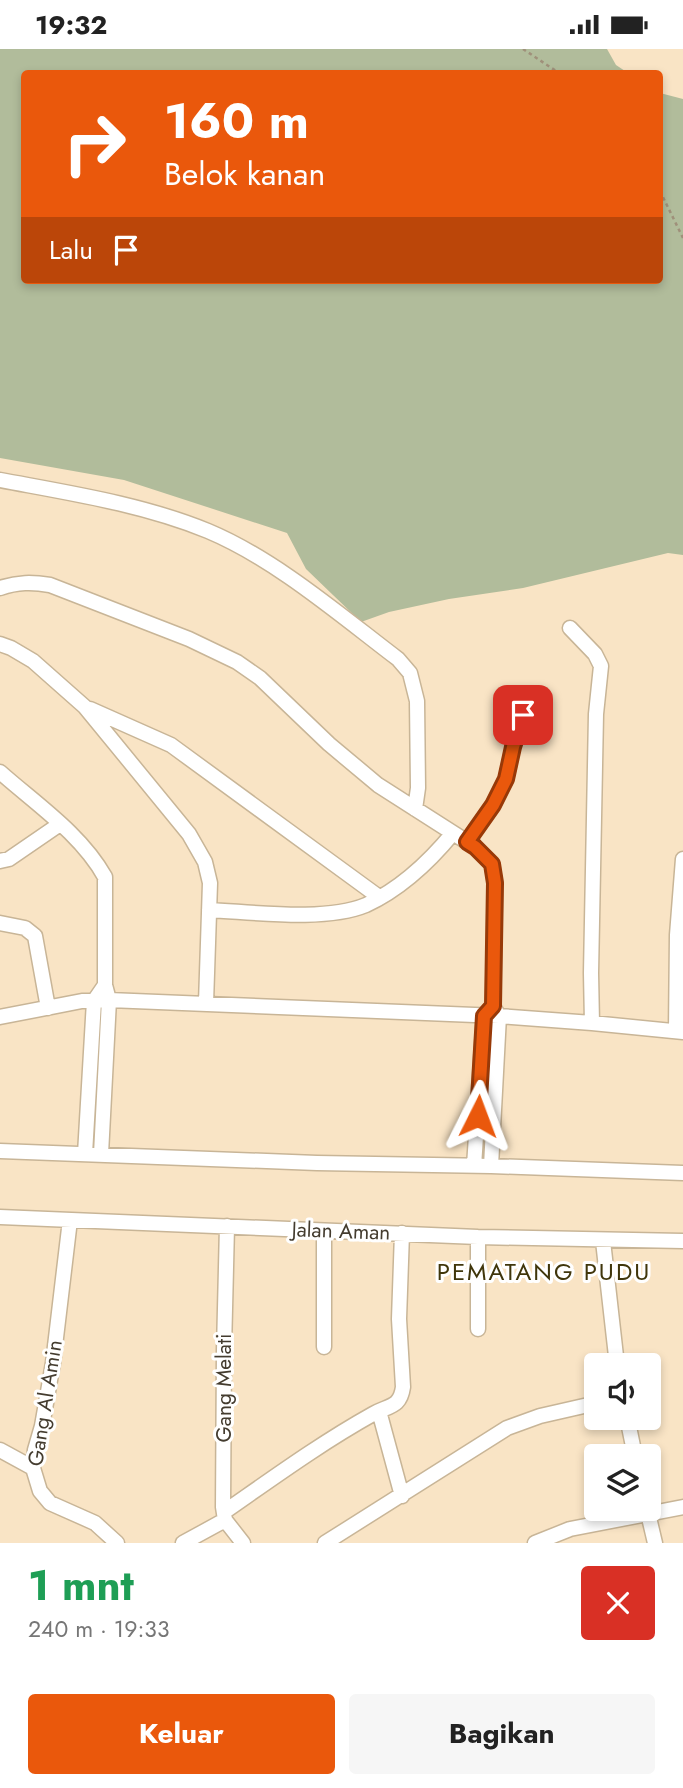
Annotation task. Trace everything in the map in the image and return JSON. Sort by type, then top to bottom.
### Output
[{"type":"street","points":[[0,480],[127,506],[167,516],[210,532],[258,557],[295,581],[398,659],[410,673],[418,701],[418,788],[415,809]]},
{"type":"street","points":[[0,588],[23,582],[50,585],[189,639],[237,662],[260,678],[329,744],[378,785],[475,847],[492,864],[495,883],[491,1166]]},
{"type":"street","points":[[570,628],[595,654],[601,666],[596,715],[592,1023]]},
{"type":"street","points":[[0,644],[33,661],[85,707],[189,834],[205,862],[210,883],[206,1003]]},
{"type":"street","points":[[85,707],[171,745],[379,897]]},
{"type":"street","points":[[467,842],[493,805],[506,779],[518,728],[525,711]]},
{"type":"street","points":[[0,772],[60,824],[97,863],[105,877],[105,985],[109,1000],[101,1154]]},
{"type":"street","points":[[0,861],[9,859],[60,824]]},
{"type":"street","points":[[209,910],[310,915],[365,905],[407,879],[437,852],[453,833]]},
{"type":"street","points":[[0,1017],[82,1001],[109,1000],[492,1012],[680,1031],[677,935],[683,859]]},
{"type":"street","points":[[0,923],[25,929],[35,936],[48,1008]]},
{"type":"street","points":[[85,1154],[94,1001],[105,985]]},
{"type":"street","points":[[474,1166],[492,1012]]},
{"type":"street","points":[[0,1151],[683,1173]]},
{"type":"street","name":"Jalan Aman","points":[[0,1217],[478,1237],[683,1241]]},
{"type":"street","name":"Gang Al Amin","points":[[70,1220],[53,1363],[33,1468],[40,1491],[50,1503],[95,1524],[117,1543]]},
{"type":"street","name":"Gang Melati","points":[[224,1516],[223,1363],[227,1226]]},
{"type":"street","points":[[324,1231],[324,1347]]},
{"type":"street","points":[[183,1543],[334,1436],[396,1404],[401,1398],[402,1233]]},
{"type":"street","points":[[478,1237],[478,1329]]},
{"type":"street","points":[[603,1241],[616,1353]]},
{"type":"street","points":[[325,1543],[507,1428],[540,1416],[584,1406]]},
{"type":"street","points":[[379,1411],[402,1496]]},
{"type":"street","points":[[0,1450],[33,1468]]},
{"type":"street","points":[[661,1509],[683,1507]]},
{"type":"street","points":[[224,1516],[243,1543]]},
{"type":"street","points":[[535,1543],[569,1529],[604,1521]]},
{"type":"street","points":[[650,1521],[655,1543]]},
{"type":"path","points":[[523,49],[554,70]]},
{"type":"path","points":[[663,197],[683,238]]},
{"type":"green space","points":[[0,49],[607,49],[616,65],[624,70],[21,70],[21,284],[663,284],[663,94],[683,99],[683,555],[668,553],[523,588],[449,599],[389,612],[361,622],[306,569],[287,533],[124,480],[0,458]]},
{"type":"district","name":"PEMATANG PUDU","points":[[544,1271]]},
{"type":"route","points":[[478,1116],[484,1016],[493,1006],[495,883],[492,864],[467,842],[493,805],[506,779],[523,715]]}]
